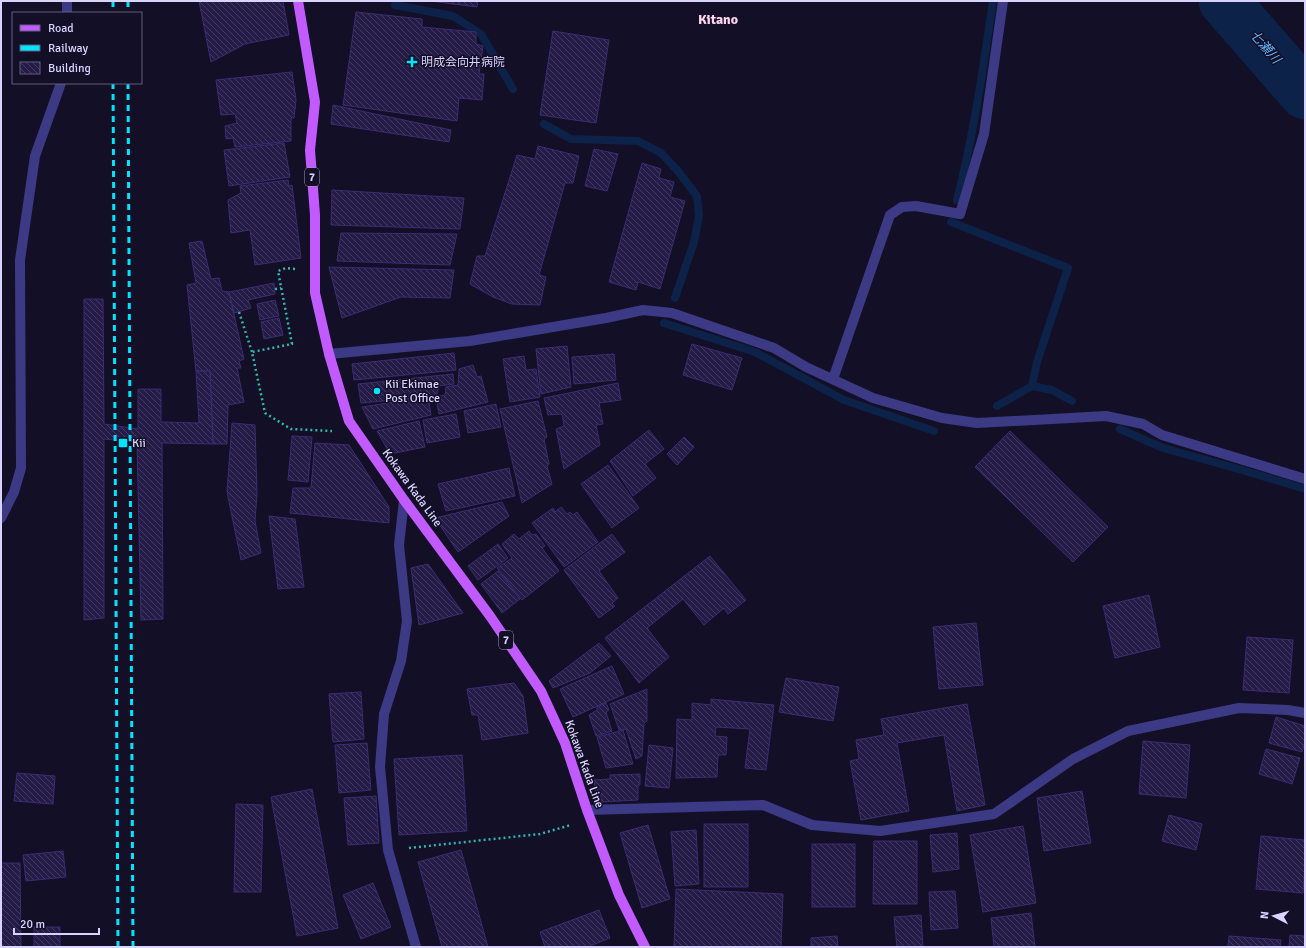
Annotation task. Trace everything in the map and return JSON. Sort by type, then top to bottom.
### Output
[{"type":"main road","name":"Kokawa Kada Line","points":[[298,1],[315,102],[310,150],[315,215],[315,293],[329,354],[349,421],[404,500],[490,616],[541,691],[566,743],[589,814],[619,895],[645,947]]},
{"type":"street","points":[[67,1],[67,12]]},
{"type":"street","points":[[833,379],[890,215],[902,207],[916,206],[960,214],[984,134],[1003,1]]},
{"type":"street","points":[[1,518],[14,492],[22,468],[21,253],[35,156],[61,84]]},
{"type":"street","points":[[329,354],[470,341],[606,318],[643,310],[672,313],[774,348],[806,367],[873,398],[942,418],[977,423],[1106,416],[1143,424],[1162,436],[1305,479]]},
{"type":"street","points":[[404,500],[400,545],[407,621],[401,661],[384,714],[380,767],[388,850],[416,947]]},
{"type":"street","points":[[589,814],[763,804],[812,825],[880,831],[994,814],[1072,759],[1128,731],[1239,708],[1288,710],[1305,713]]},
{"type":"path","points":[[252,352],[292,344],[278,270],[286,268],[299,270]]},
{"type":"path","points":[[275,289],[281,288]]},
{"type":"path","points":[[239,312],[252,352],[265,413],[291,429],[334,431]]},
{"type":"path","points":[[388,850],[540,834],[589,814]]},
{"type":"building","points":[[199,1],[283,1],[289,35],[245,44],[211,62]]},
{"type":"building","points":[[430,1],[478,1],[477,7]]},
{"type":"building","points":[[356,12],[422,19],[422,27],[476,32],[476,44],[483,46],[479,74],[484,74],[482,100],[459,98],[457,121],[343,105]]},
{"type":"building","points":[[553,31],[609,40],[596,123],[540,115]]},
{"type":"building","points":[[292,72],[296,100],[294,118],[291,118],[291,141],[235,147],[233,138],[226,139],[225,126],[237,123],[235,114],[221,115],[216,80]]},
{"type":"building","points":[[333,105],[451,130],[449,142],[331,124]]},
{"type":"building","points":[[284,143],[290,177],[229,186],[224,150]]},
{"type":"building","points":[[538,146],[579,156],[573,183],[565,183],[539,275],[546,277],[540,305],[512,304],[493,297],[470,284],[477,256],[485,256],[517,155],[535,159]]},
{"type":"building","points":[[594,149],[618,154],[607,191],[585,186]]},
{"type":"building","points":[[642,163],[661,169],[659,178],[674,182],[670,197],[685,201],[660,289],[638,282],[636,290],[609,282]]},
{"type":"building","points":[[288,180],[289,186],[292,185],[301,258],[255,265],[250,230],[231,233],[228,200],[241,193],[240,186]]},
{"type":"building","points":[[332,190],[464,198],[460,229],[331,225]]},
{"type":"building","points":[[341,233],[457,234],[450,265],[337,261]]},
{"type":"building","points":[[202,241],[211,279],[219,278],[222,291],[229,292],[244,359],[239,361],[241,368],[237,368],[244,402],[228,405],[227,444],[213,444],[210,371],[196,371],[187,285],[196,283],[189,243]]},
{"type":"building","points":[[329,267],[454,270],[450,298],[401,297],[342,318]]},
{"type":"building","points":[[274,283],[275,294],[248,300],[251,308],[234,313],[229,292]]},
{"type":"building","points":[[84,299],[103,299],[104,424],[138,429],[138,389],[161,389],[161,422],[199,423],[196,371],[210,371],[213,444],[162,443],[163,619],[141,620],[137,442],[104,439],[104,618],[84,620]]},
{"type":"building","points":[[275,300],[279,316],[260,320],[257,304]]},
{"type":"building","points":[[279,318],[283,335],[264,339],[261,322]]},
{"type":"building","points":[[692,344],[742,358],[732,390],[683,375]]},
{"type":"building","points":[[567,346],[571,387],[541,394],[536,349]]},
{"type":"building","points":[[454,353],[456,370],[354,380],[352,364]]},
{"type":"building","points":[[614,354],[616,380],[574,384],[572,357]]},
{"type":"building","points":[[524,356],[526,370],[536,369],[540,397],[510,402],[503,359]]},
{"type":"building","points":[[473,365],[477,377],[481,376],[488,402],[439,414],[436,397],[445,395],[446,387],[458,385],[459,369]]},
{"type":"building","points":[[453,374],[454,384],[439,386],[436,396],[361,403],[358,384]]},
{"type":"building","points":[[618,383],[621,400],[599,403],[603,424],[596,425],[600,445],[564,469],[556,429],[564,426],[562,414],[548,415],[544,398]]},
{"type":"building","points":[[428,397],[431,415],[373,429],[362,407]]},
{"type":"building","points":[[538,401],[547,437],[544,439],[549,464],[547,466],[552,484],[522,503],[500,409]]},
{"type":"building","points":[[496,404],[501,427],[468,433],[464,411]]},
{"type":"building","points":[[456,414],[460,437],[427,443],[423,420]]},
{"type":"building","points":[[419,421],[425,447],[390,454],[377,431]]},
{"type":"building","points":[[232,423],[255,425],[257,495],[255,521],[261,553],[241,560],[227,492]]},
{"type":"building","points":[[649,430],[664,449],[645,464],[656,478],[633,496],[610,461]]},
{"type":"building","points":[[1010,431],[1108,527],[1073,562],[975,467]]},
{"type":"building","points":[[292,436],[312,437],[308,482],[288,480]]},
{"type":"building","points":[[684,437],[694,447],[677,465],[667,454]]},
{"type":"building","points":[[315,443],[349,445],[389,507],[389,523],[290,513],[293,488],[311,488]]},
{"type":"building","points":[[608,465],[639,508],[612,528],[581,484]]},
{"type":"building","points":[[509,468],[515,496],[446,511],[438,484]]},
{"type":"building","points":[[502,502],[509,516],[458,552],[435,518]]},
{"type":"building","points":[[561,507],[567,514],[570,512],[573,515],[577,512],[598,542],[564,567],[532,523],[553,508],[555,512]]},
{"type":"building","points":[[269,516],[295,519],[304,587],[278,589]]},
{"type":"building","points":[[529,531],[532,535],[536,534],[545,546],[542,548],[559,571],[522,600],[497,568],[512,558],[502,544],[514,534],[519,539]]},
{"type":"building","points":[[612,534],[625,552],[599,571],[618,598],[612,603],[615,606],[599,618],[564,570]]},
{"type":"building","points":[[498,544],[508,558],[478,580],[468,566]]},
{"type":"building","points":[[710,556],[746,600],[728,614],[724,608],[704,625],[683,599],[647,628],[669,657],[639,683],[605,638]]},
{"type":"building","points":[[428,564],[463,613],[419,625],[411,568]]},
{"type":"building","points":[[498,571],[520,599],[502,613],[481,584]]},
{"type":"building","points":[[1149,595],[1160,647],[1115,658],[1103,606]]},
{"type":"building","points":[[976,623],[983,685],[939,689],[933,627]]},
{"type":"building","points":[[1247,637],[1293,640],[1289,693],[1243,690]]},
{"type":"building","points":[[599,643],[611,656],[590,673],[553,688],[549,681]]},
{"type":"building","points":[[612,666],[624,694],[573,717],[560,689]]},
{"type":"building","points":[[786,678],[839,687],[833,721],[779,712]]},
{"type":"building","points":[[514,683],[523,696],[528,733],[482,740],[478,715],[472,715],[467,689]]},
{"type":"building","points":[[647,689],[647,721],[644,723],[642,756],[636,759],[626,729],[619,730],[610,704]]},
{"type":"building","points":[[361,692],[364,739],[333,742],[329,694]]},
{"type":"building","points":[[711,699],[774,705],[766,770],[745,768],[750,729],[716,727],[715,736],[727,737],[726,755],[718,755],[717,777],[676,778],[677,719],[692,720],[692,703],[711,705]]},
{"type":"building","points":[[606,703],[609,710],[606,712],[612,731],[596,736],[589,715],[597,710],[597,707]]},
{"type":"building","points":[[967,704],[985,805],[957,811],[944,735],[897,743],[909,811],[861,820],[850,761],[859,759],[856,740],[884,735],[881,719]]},
{"type":"building","points":[[1276,717],[1305,726],[1305,742],[1302,752],[1269,743]]},
{"type":"building","points":[[623,730],[633,764],[606,768],[597,737]]},
{"type":"building","points":[[1143,741],[1190,745],[1186,798],[1139,794]]},
{"type":"building","points":[[367,743],[371,790],[339,793],[335,745]]},
{"type":"building","points":[[649,745],[673,748],[669,788],[645,786]]},
{"type":"building","points":[[1266,749],[1300,758],[1292,784],[1259,774]]},
{"type":"building","points":[[462,755],[467,831],[399,835],[394,759]]},
{"type":"building","points":[[17,773],[55,776],[53,804],[14,801]]},
{"type":"building","points":[[640,774],[638,800],[601,802],[601,794],[596,794],[594,780],[610,779],[610,775]]},
{"type":"building","points":[[312,789],[338,928],[297,936],[271,797]]},
{"type":"building","points":[[1082,791],[1091,843],[1044,851],[1037,798]]},
{"type":"building","points":[[376,796],[379,843],[348,845],[344,798]]},
{"type":"building","points":[[236,804],[263,805],[261,892],[234,892]]},
{"type":"building","points":[[1169,815],[1202,824],[1196,850],[1162,841]]},
{"type":"building","points":[[704,824],[748,824],[748,887],[704,887]]},
{"type":"building","points":[[648,825],[670,899],[642,908],[620,833]]},
{"type":"building","points":[[1023,826],[1036,903],[983,912],[970,835]]},
{"type":"building","points":[[696,830],[699,884],[675,886],[671,832]]},
{"type":"building","points":[[957,833],[959,869],[933,872],[930,835]]},
{"type":"building","points":[[1261,836],[1305,840],[1303,893],[1256,889]]},
{"type":"building","points":[[874,841],[917,841],[917,904],[873,904]]},
{"type":"building","points":[[812,844],[855,844],[855,907],[812,907]]},
{"type":"building","points":[[461,850],[488,947],[442,947],[418,862]]},
{"type":"building","points":[[63,851],[66,877],[26,881],[23,855]]},
{"type":"building","points":[[1,863],[20,863],[21,947],[1,947]]},
{"type":"building","points":[[373,883],[391,927],[361,939],[343,895]]},
{"type":"building","points":[[676,889],[783,894],[781,947],[674,947]]},
{"type":"building","points":[[955,891],[958,928],[931,930],[929,892]]},
{"type":"building","points":[[599,910],[610,938],[590,947],[545,947],[540,932]]},
{"type":"building","points":[[1031,913],[1035,947],[994,947],[991,918]]},
{"type":"building","points":[[921,915],[923,947],[897,947],[894,917]]},
{"type":"building","points":[[34,927],[60,927],[60,947],[34,947]]},
{"type":"building","points":[[1290,935],[1305,936],[1305,947],[1289,947]]},
{"type":"building","points":[[837,936],[838,947],[811,947],[811,938]]},
{"type":"building","points":[[1229,936],[1281,940],[1280,947],[1228,947]]},
{"type":"waterway","points":[[957,200],[973,126],[993,1]]},
{"type":"waterway","name":"七瀬川","points":[[1224,1],[1305,94]]},
{"type":"waterway","points":[[395,5],[453,16],[481,34],[513,89]]},
{"type":"waterway","points":[[544,124],[571,139],[638,141],[661,153],[677,170],[697,196],[699,216],[694,242],[675,298]]},
{"type":"waterway","points":[[951,222],[1068,268],[1037,362],[1032,386],[1052,390],[1072,401]]},
{"type":"waterway","points":[[664,323],[755,352],[844,400],[934,431]]},
{"type":"waterway","points":[[997,406],[1032,386]]},
{"type":"waterway","points":[[1120,429],[1163,448],[1305,489]]},
{"type":"railway","points":[[113,1],[113,12]]},
{"type":"railway","points":[[128,1],[128,12]]},
{"type":"railway","points":[[113,84],[118,947]]},
{"type":"railway","points":[[128,84],[133,947]]},
{"type":"place","name":"明成会向井病院","points":[[412,62]]},
{"type":"place","name":"Kii Ekimae Post Office","points":[[377,391]]},
{"type":"place","name":"Kii","points":[[123,443]]},
{"type":"district","name":"Kitano","points":[[718,19]]}]
